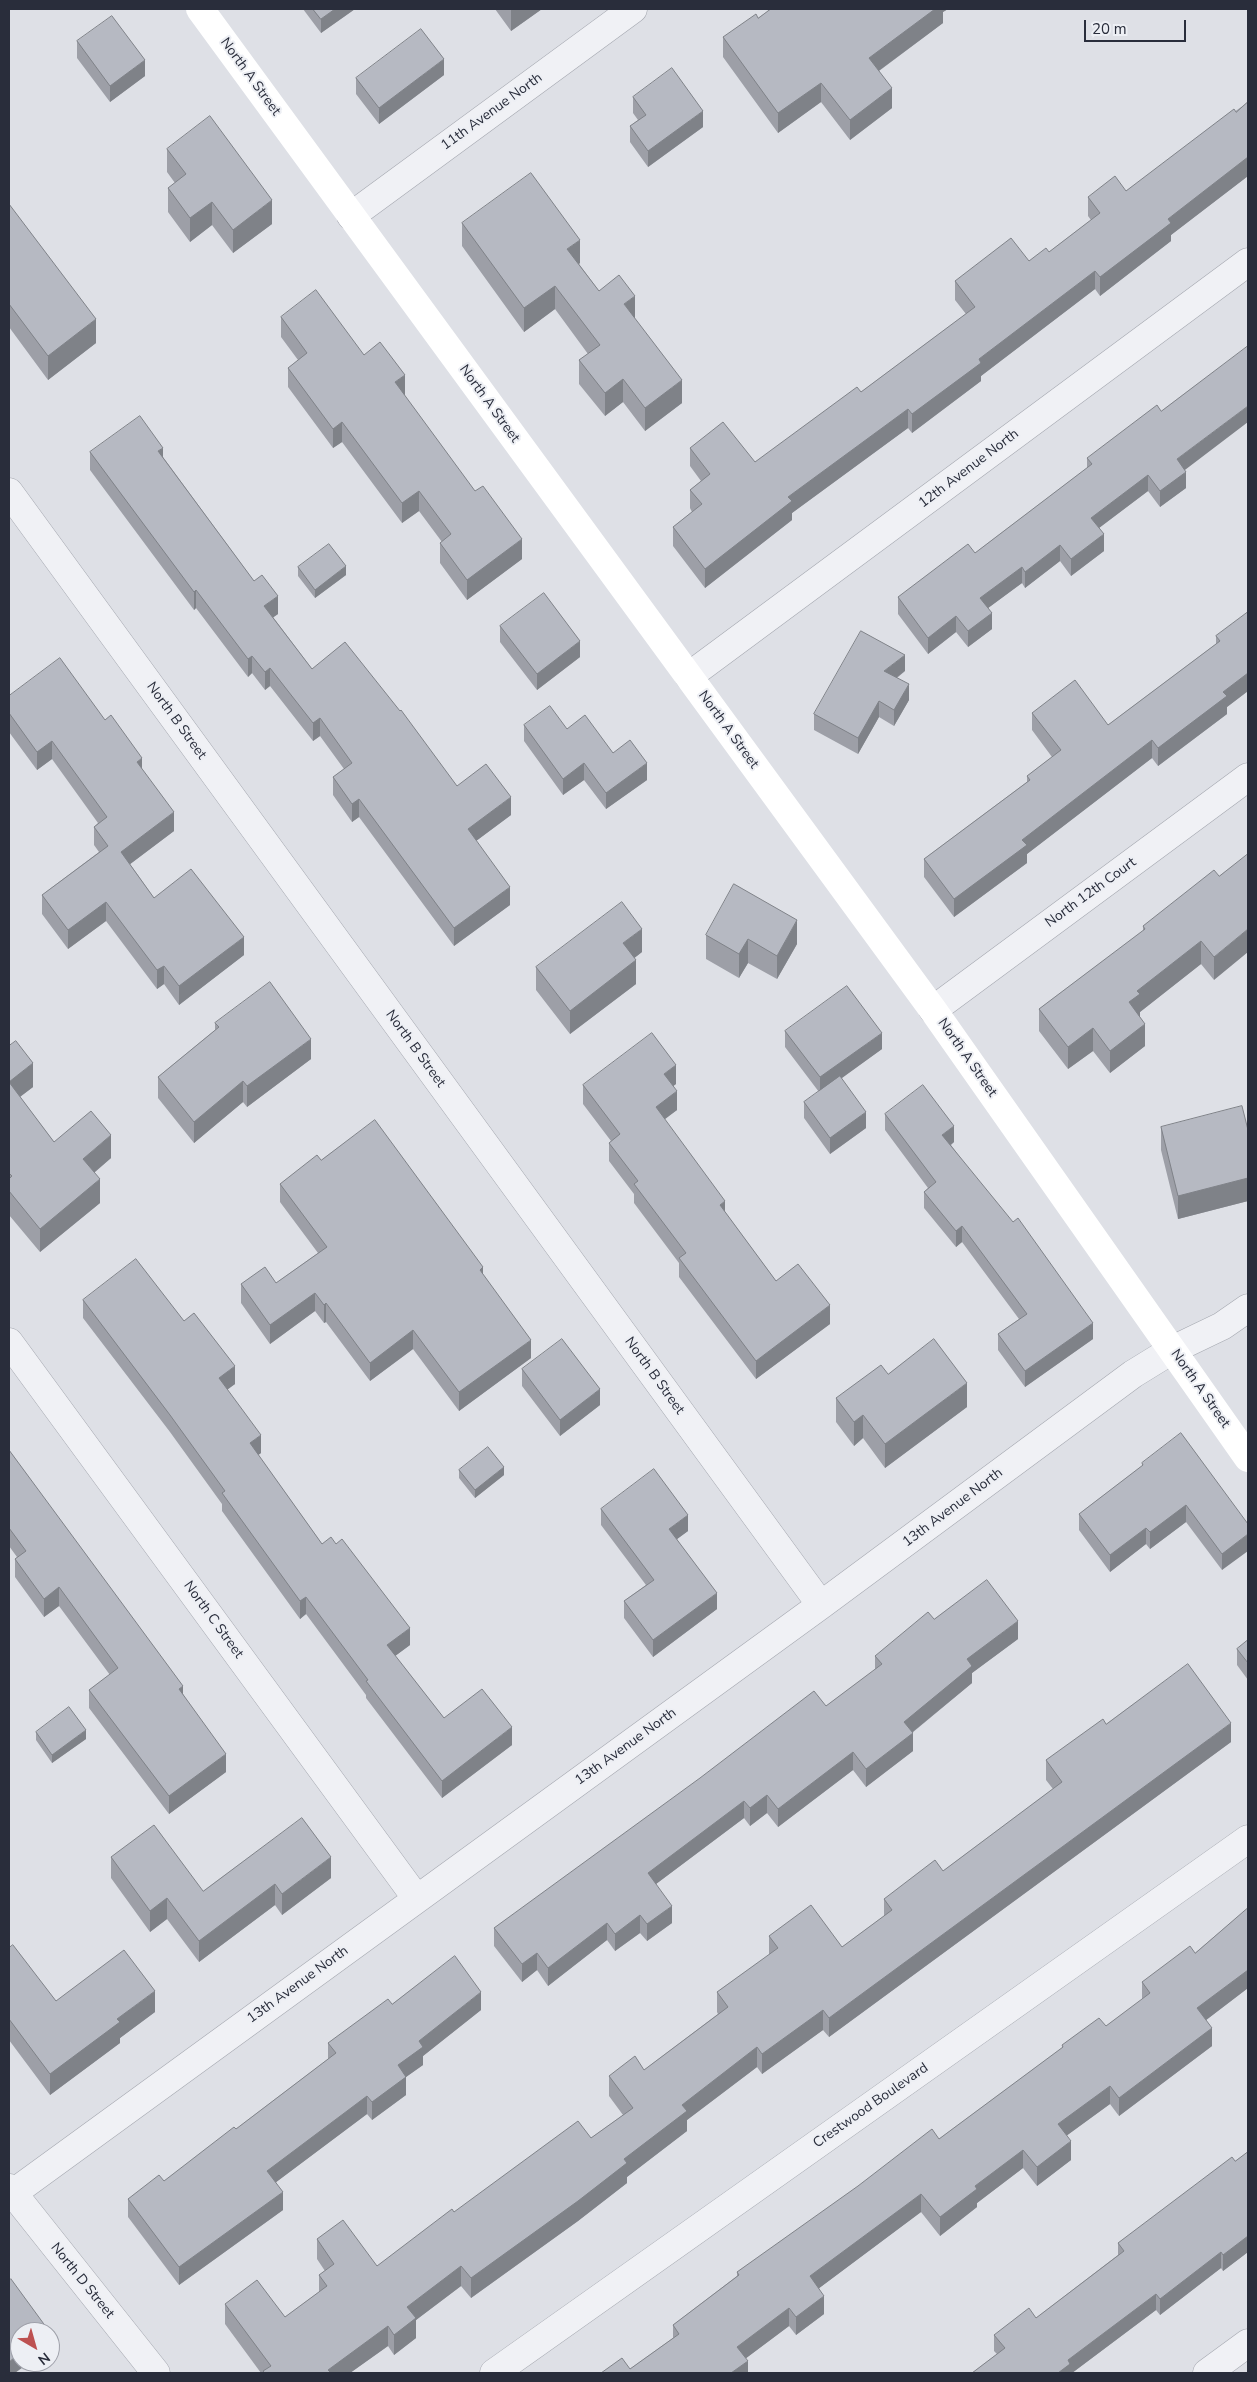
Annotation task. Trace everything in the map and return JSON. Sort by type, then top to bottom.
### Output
[{"type":"street","name":"North A Street","points":[[200,9],[933,1010],[1248,1458]]},
{"type":"street","name":"11th Avenue North","points":[[351,216],[633,9]]},
{"type":"street","name":"12th Avenue North","points":[[689,676],[1248,262]]},
{"type":"street","name":"North B Street","points":[[9,492],[821,1605]]},
{"type":"street","name":"North 12th Court","points":[[933,1010],[1248,777]]},
{"type":"street","name":"13th Avenue North","points":[[10,2193],[821,1605],[1133,1374],[1172,1350],[1222,1326],[1248,1308]]},
{"type":"street","name":"North C Street","points":[[9,1342],[417,1899]]},
{"type":"street","name":"Crestwood Boulevard","points":[[494,2373],[1248,1838]]},
{"type":"street","name":"North D Street","points":[[10,2193],[156,2373]]},
{"type":"street","points":[[1207,2373],[1248,2343]]},
{"type":"building","points":[[313,9],[335,9],[321,19]]},
{"type":"building","points":[[771,9],[935,9],[869,58],[892,88],[850,120],[821,83],[778,113],[723,37],[756,14],[758,18]]},
{"type":"building","points":[[112,16],[145,60],[110,86],[77,41]]},
{"type":"building","points":[[421,29],[444,59],[379,108],[356,78]]},
{"type":"building","points":[[672,68],[703,111],[648,151],[630,126],[646,115],[633,97]]},
{"type":"building","points":[[1248,102],[1248,157],[1168,219],[1171,223],[1100,277],[1095,271],[979,359],[981,363],[912,414],[908,409],[788,497],[792,501],[705,569],[673,527],[702,504],[690,490],[710,474],[690,448],[723,422],[755,462],[857,387],[861,392],[975,307],[955,281],[1011,238],[1029,261],[1046,248],[1049,252],[1100,213],[1088,197],[1115,176],[1126,191],[1234,109],[1236,112]]},
{"type":"building","points":[[210,116],[272,200],[233,230],[212,202],[190,218],[168,188],[186,174],[167,149]]},
{"type":"building","points":[[531,173],[580,240],[567,249],[599,291],[619,275],[635,296],[624,304],[682,380],[645,408],[623,379],[605,393],[579,360],[600,345],[555,286],[524,308],[462,223]]},
{"type":"building","points":[[9,204],[96,319],[48,356],[9,304]]},
{"type":"building","points":[[316,290],[364,355],[380,342],[405,375],[395,382],[475,491],[483,486],[522,539],[467,580],[440,543],[451,534],[419,491],[402,503],[342,422],[333,429],[288,368],[307,353],[281,317]]},
{"type":"building","points":[[1248,346],[1248,406],[1177,459],[1186,472],[1160,491],[1148,475],[1091,518],[1104,534],[1071,559],[1060,545],[1025,572],[1022,567],[980,598],[992,613],[968,631],[956,616],[928,638],[898,597],[968,544],[975,553],[1092,464],[1087,458],[1157,405],[1161,411]]},
{"type":"building","points":[[140,416],[163,448],[158,451],[254,581],[262,575],[278,596],[264,606],[312,669],[345,642],[401,710],[457,786],[486,764],[511,797],[468,829],[510,887],[454,928],[359,799],[352,804],[333,777],[352,763],[320,718],[313,723],[270,668],[265,672],[252,656],[248,659],[196,590],[194,592],[90,452]]},
{"type":"building","points":[[329,544],[346,566],[315,590],[298,567]]},
{"type":"building","points":[[544,593],[580,641],[537,674],[500,626]]},
{"type":"building","points":[[1248,612],[1248,673],[1223,692],[1227,696],[1158,748],[1152,740],[1022,840],[1027,845],[954,899],[924,859],[1030,780],[1027,776],[1061,750],[1032,713],[1075,680],[1108,725],[1220,641],[1216,636]]},
{"type":"building","points":[[861,631],[905,655],[884,671],[909,684],[894,710],[879,701],[858,738],[814,714]]},
{"type":"building","points":[[60,658],[105,720],[111,715],[142,758],[137,762],[174,812],[121,852],[154,898],[191,869],[244,937],[179,986],[164,966],[157,970],[106,902],[68,930],[42,895],[108,846],[94,827],[107,817],[52,741],[37,752],[9,713],[9,696]]},
{"type":"building","points":[[550,706],[567,729],[585,715],[613,753],[630,740],[647,763],[606,793],[584,763],[563,779],[524,725]]},
{"type":"building","points":[[1248,854],[1248,929],[1214,957],[1201,941],[1137,991],[1140,994],[1129,1002],[1145,1024],[1110,1051],[1093,1028],[1068,1047],[1039,1009],[1145,929],[1143,926],[1214,870],[1219,876]]},
{"type":"building","points":[[734,884],[797,920],[777,956],[748,939],[739,954],[706,935]]},
{"type":"building","points":[[622,902],[642,929],[623,943],[636,960],[570,1011],[536,967]]},
{"type":"building","points":[[270,982],[311,1039],[247,1086],[243,1081],[194,1122],[158,1077],[219,1027],[215,1023]]},
{"type":"building","points":[[847,986],[882,1033],[820,1077],[785,1031]]},
{"type":"building","points":[[652,1033],[676,1065],[664,1074],[677,1091],[656,1107],[725,1201],[720,1205],[776,1281],[798,1264],[830,1305],[756,1361],[679,1258],[686,1253],[634,1184],[638,1181],[609,1143],[620,1134],[583,1085]]},
{"type":"building","points":[[16,1041],[33,1063],[9,1082],[9,1046]]},
{"type":"building","points":[[840,1076],[866,1112],[830,1138],[804,1102]]},
{"type":"building","points":[[9,1082],[54,1142],[91,1111],[111,1135],[83,1159],[100,1179],[40,1229],[9,1191],[9,1179],[12,1176],[9,1173]]},
{"type":"building","points":[[923,1085],[954,1126],[942,1135],[1013,1222],[1018,1218],[1093,1323],[1025,1371],[998,1334],[1027,1314],[962,1226],[956,1231],[924,1192],[936,1182],[885,1114]]},
{"type":"building","points":[[1242,1106],[1248,1130],[1248,1178],[1178,1196],[1161,1127]]},
{"type":"building","points":[[375,1120],[483,1267],[480,1270],[531,1340],[459,1392],[413,1330],[370,1363],[326,1303],[324,1305],[315,1293],[270,1325],[241,1284],[265,1267],[276,1283],[327,1247],[280,1184],[317,1155],[321,1160]]},
{"type":"building","points":[[136,1259],[184,1321],[194,1313],[235,1366],[219,1378],[261,1435],[250,1443],[322,1544],[331,1537],[336,1544],[342,1539],[410,1628],[387,1645],[444,1718],[482,1689],[512,1727],[442,1781],[366,1681],[368,1680],[306,1597],[300,1601],[222,1493],[225,1491],[83,1300]]},
{"type":"building","points":[[562,1339],[600,1389],[560,1420],[522,1369]]},
{"type":"building","points":[[934,1339],[967,1383],[885,1444],[863,1415],[854,1422],[836,1398],[881,1365],[888,1374]]},
{"type":"building","points":[[1181,1433],[1248,1524],[1248,1534],[1222,1554],[1186,1505],[1150,1532],[1146,1528],[1110,1555],[1079,1514]]},
{"type":"building","points":[[488,1447],[504,1467],[475,1490],[459,1470]]},
{"type":"building","points":[[9,1450],[183,1686],[179,1689],[226,1754],[169,1796],[89,1690],[118,1668],[59,1587],[44,1599],[15,1559],[26,1551],[9,1528]]},
{"type":"building","points":[[654,1469],[688,1515],[669,1529],[717,1593],[653,1640],[624,1601],[654,1580],[601,1509]]},
{"type":"building","points":[[987,1580],[1018,1621],[967,1659],[972,1666],[904,1722],[913,1733],[866,1769],[853,1752],[778,1809],[767,1795],[750,1808],[744,1801],[648,1873],[672,1906],[647,1924],[640,1915],[615,1934],[607,1923],[548,1968],[537,1953],[522,1964],[494,1928],[700,1778],[814,1691],[826,1706],[882,1664],[875,1656],[928,1612],[934,1619]]},
{"type":"building","points":[[1248,1640],[1248,1663],[1237,1649]]},
{"type":"building","points":[[1188,1664],[1231,1723],[829,2018],[823,2010],[762,2054],[757,2047],[682,2105],[687,2111],[624,2159],[627,2163],[578,2201],[471,2278],[461,2266],[407,2307],[416,2318],[394,2335],[388,2326],[328,2370],[331,2373],[265,2373],[263,2371],[271,2366],[225,2304],[257,2280],[285,2317],[327,2286],[319,2275],[334,2264],[317,2239],[343,2220],[377,2266],[452,2209],[454,2212],[578,2121],[591,2138],[633,2108],[609,2076],[635,2056],[644,2070],[728,2007],[717,1992],[778,1948],[769,1936],[811,1905],[842,1947],[892,1910],[884,1899],[935,1860],[943,1871],[1062,1782],[1046,1760],[1103,1719],[1106,1724]]},
{"type":"building","points":[[69,1707],[86,1730],[52,1755],[36,1732]]},
{"type":"building","points":[[302,1818],[331,1857],[282,1894],[275,1884],[199,1941],[167,1898],[150,1911],[111,1857],[154,1825],[203,1891]]},
{"type":"building","points":[[1248,1908],[1248,1970],[1197,2008],[1212,2028],[1119,2098],[1110,2086],[1058,2124],[1071,2141],[1037,2167],[1023,2150],[975,2186],[977,2189],[940,2217],[921,2194],[810,2276],[824,2296],[796,2317],[789,2308],[737,2347],[748,2361],[731,2373],[601,2373],[622,2358],[630,2369],[679,2334],[673,2325],[739,2275],[737,2272],[858,2186],[932,2129],[939,2139],[1099,2018],[1106,2026],[1150,1993],[1142,1982],[1190,1946],[1195,1953]]},
{"type":"building","points":[[13,1945],[56,2001],[124,1950],[155,1991],[117,2019],[120,2022],[50,2074],[9,2019],[9,1948]]},
{"type":"building","points":[[455,1956],[481,1992],[419,2041],[423,2047],[398,2065],[406,2077],[372,2102],[367,2096],[267,2171],[283,2192],[179,2267],[128,2199],[159,2175],[164,2181],[234,2127],[236,2129],[336,2053],[328,2043],[388,1999],[392,2004]]},
{"type":"building","points":[[1248,2152],[1248,2236],[1223,2255],[1221,2252],[1160,2299],[1156,2294],[1068,2360],[1070,2364],[1058,2373],[972,2373],[1005,2348],[994,2335],[1029,2308],[1036,2318],[1124,2251],[1118,2243],[1232,2157],[1235,2161]]},
{"type":"building","points":[[11,2279],[42,2322],[10,2322],[9,2362],[9,2281]]}]
